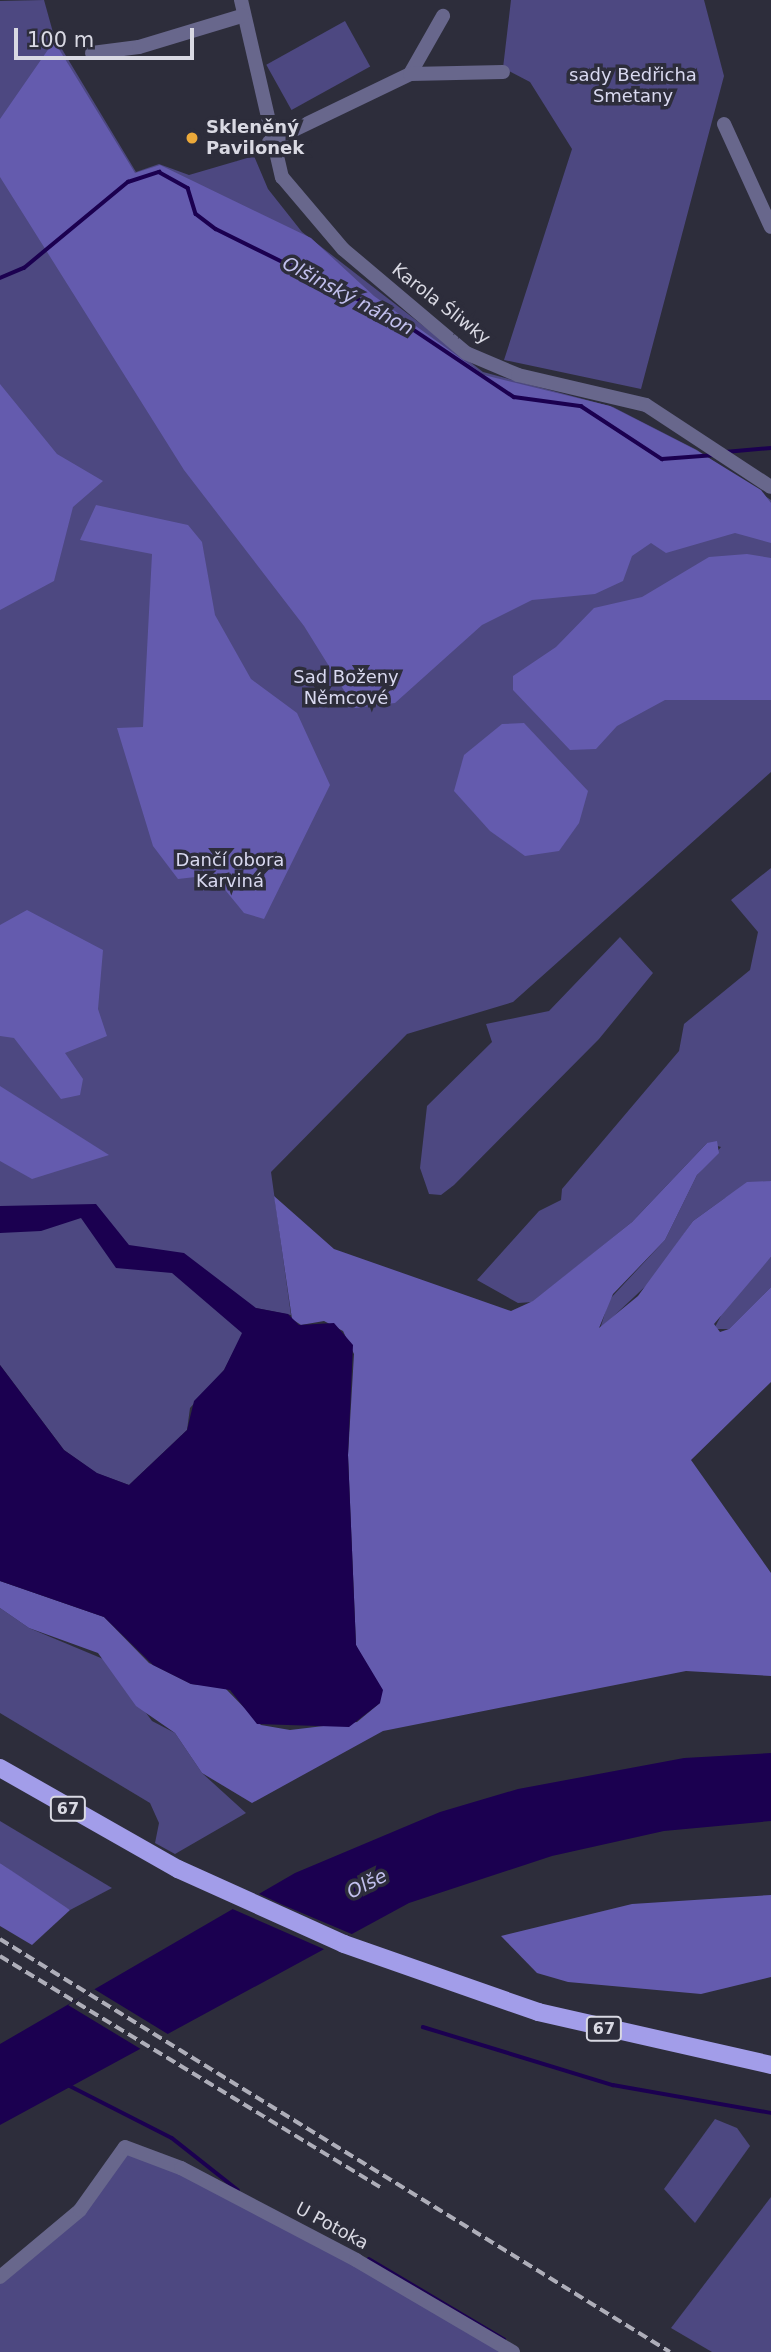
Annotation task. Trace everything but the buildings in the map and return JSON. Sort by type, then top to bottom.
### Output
[{"type":"main road","name":"67","points":[[0,1768],[138,1848],[286,1919],[440,1980],[608,2031],[771,2065]]},
{"type":"street","name":"Karola Śliwky","points":[[241,0],[242,16],[269,142],[282,177],[314,220],[466,353],[519,375],[646,405],[738,461],[771,486]]},
{"type":"street","points":[[92,53],[139,47],[242,16]]},
{"type":"street","points":[[410,74],[443,16]]},
{"type":"street","points":[[269,142],[410,74],[503,72]]},
{"type":"street","points":[[724,124],[771,227]]},
{"type":"street","name":"U Potoka","points":[[0,2277],[80,2210],[125,2147],[181,2168],[356,2260],[513,2352]]},
{"type":"green space","name":"Sad Boženy Němcové","points":[[44,0],[54,36],[136,172],[159,164],[189,175],[254,156],[268,189],[302,232],[483,372],[613,407],[697,450],[771,500],[771,772],[513,1002],[407,1034],[271,1172],[291,1315],[256,1308],[224,1370],[190,1408],[187,1430],[129,1485],[96,1473],[64,1450],[0,1365],[0,1]]},
{"type":"green space","name":"sady Bedřicha Smetany","points":[[511,0],[704,0],[724,76],[641,389],[504,360],[572,149],[530,82],[503,68]]},
{"type":"green space","points":[[345,21],[370,66],[291,110],[266,65]]},
{"type":"green space","points":[[54,41],[135,173],[160,165],[311,238],[374,296],[484,375],[610,406],[696,450],[761,490],[771,503],[771,543],[735,533],[666,553],[651,543],[632,556],[623,581],[595,594],[532,600],[482,625],[395,703],[355,708],[304,626],[184,470],[0,177],[0,119]]},
{"type":"green space","points":[[0,384],[57,454],[103,481],[73,507],[54,581],[0,610]]},
{"type":"green space","name":"Dančí obora Karviná","points":[[96,505],[188,525],[202,542],[215,615],[251,679],[297,713],[330,785],[264,919],[244,913],[213,875],[178,879],[153,846],[117,728],[143,727],[152,554],[80,540]]},
{"type":"green space","points":[[747,554],[771,558],[771,700],[665,700],[617,726],[596,749],[570,750],[513,690],[513,676],[556,647],[594,608],[642,597],[709,557]]},
{"type":"green space","points":[[524,723],[588,791],[579,823],[559,851],[525,856],[490,831],[454,791],[464,755],[502,724]]},
{"type":"green space","points":[[771,868],[771,1181],[725,1198],[693,1221],[651,1281],[600,1329],[609,1300],[665,1240],[697,1175],[721,1147],[707,1143],[632,1222],[533,1302],[518,1303],[477,1280],[539,1211],[561,1200],[562,1189],[679,1051],[684,1024],[750,970],[758,932],[731,900]]},
{"type":"green space","points":[[27,910],[103,950],[98,1009],[107,1036],[65,1053],[83,1079],[80,1095],[61,1099],[14,1038],[0,1036],[0,925]]},
{"type":"green space","points":[[620,937],[653,973],[599,1039],[454,1185],[441,1195],[429,1194],[420,1168],[427,1106],[492,1042],[486,1024],[549,1011]]},
{"type":"green space","points":[[0,1086],[109,1155],[32,1179],[0,1161]]},
{"type":"green space","points":[[717,1141],[719,1153],[697,1175],[665,1240],[613,1294],[599,1328],[638,1296],[693,1221],[747,1182],[771,1181],[771,1257],[714,1324],[720,1332],[729,1329],[771,1287],[771,1382],[691,1460],[771,1573],[771,1676],[686,1671],[383,1731],[252,1803],[202,1773],[175,1733],[136,1706],[98,1653],[29,1628],[0,1608],[0,1581],[104,1617],[149,1663],[191,1684],[224,1687],[261,1725],[290,1730],[357,1722],[380,1703],[356,1645],[348,1455],[354,1354],[343,1331],[324,1321],[301,1325],[292,1319],[274,1196],[334,1249],[511,1311],[533,1301],[632,1222],[707,1143]]},
{"type":"green space","points":[[771,1257],[771,1287],[729,1329],[714,1329],[727,1304]]},
{"type":"green space","points":[[0,1608],[29,1628],[108,1661],[152,1721],[175,1733],[202,1773],[246,1813],[175,1854],[155,1843],[159,1823],[150,1803],[0,1713]]},
{"type":"green space","points":[[0,1821],[112,1888],[70,1910],[54,1902],[0,1863]]},
{"type":"green space","points":[[0,1863],[70,1910],[32,1945],[0,1926]]},
{"type":"green space","points":[[771,1895],[771,1977],[701,1994],[568,1982],[537,1973],[501,1936],[632,1904]]},
{"type":"green space","points":[[715,2119],[737,2128],[750,2146],[695,2223],[664,2189]]},
{"type":"green space","points":[[125,2147],[181,2168],[513,2352],[0,2352],[0,2277],[80,2210]]},
{"type":"green space","points":[[771,2197],[771,2352],[712,2352],[671,2328]]},
{"type":"water","points":[[96,1204],[129,1245],[184,1253],[256,1308],[288,1314],[299,1325],[334,1323],[353,1345],[348,1455],[356,1645],[383,1690],[380,1703],[349,1727],[257,1724],[230,1690],[191,1684],[153,1665],[104,1617],[0,1581],[0,1365],[64,1450],[97,1473],[129,1485],[187,1430],[194,1401],[224,1370],[242,1333],[172,1273],[116,1268],[81,1218],[41,1231],[0,1233],[0,1206]]},
{"type":"water","name":"Olše","points":[[771,1753],[771,1821],[664,1831],[552,1856],[409,1903],[0,2125],[0,2044],[295,1873],[440,1812],[518,1789],[684,1758]]},
{"type":"pier","points":[[255,1892],[354,1935],[326,1950],[228,1907]]},
{"type":"pier","points":[[94,1989],[171,2036],[144,2051],[68,2005]]},
{"type":"waterway","name":"Olšinský náhon","points":[[0,278],[24,268],[128,182],[159,172],[188,188],[196,214],[216,229],[396,318],[514,397],[581,406],[662,459],[715,455]]},
{"type":"waterway","name":"Olšinský náhon","points":[[725,452],[771,448]]},
{"type":"waterway","points":[[423,2027],[613,2085],[771,2113]]},
{"type":"waterway","points":[[70,2086],[172,2138],[238,2190]]},
{"type":"waterway","points":[[369,2259],[504,2339]]},
{"type":"railway","points":[[0,1939],[670,2352]]},
{"type":"railway","points":[[0,1956],[380,2187]]},
{"type":"place","name":"Skleněný Pavilonek","points":[[192,138]]}]
